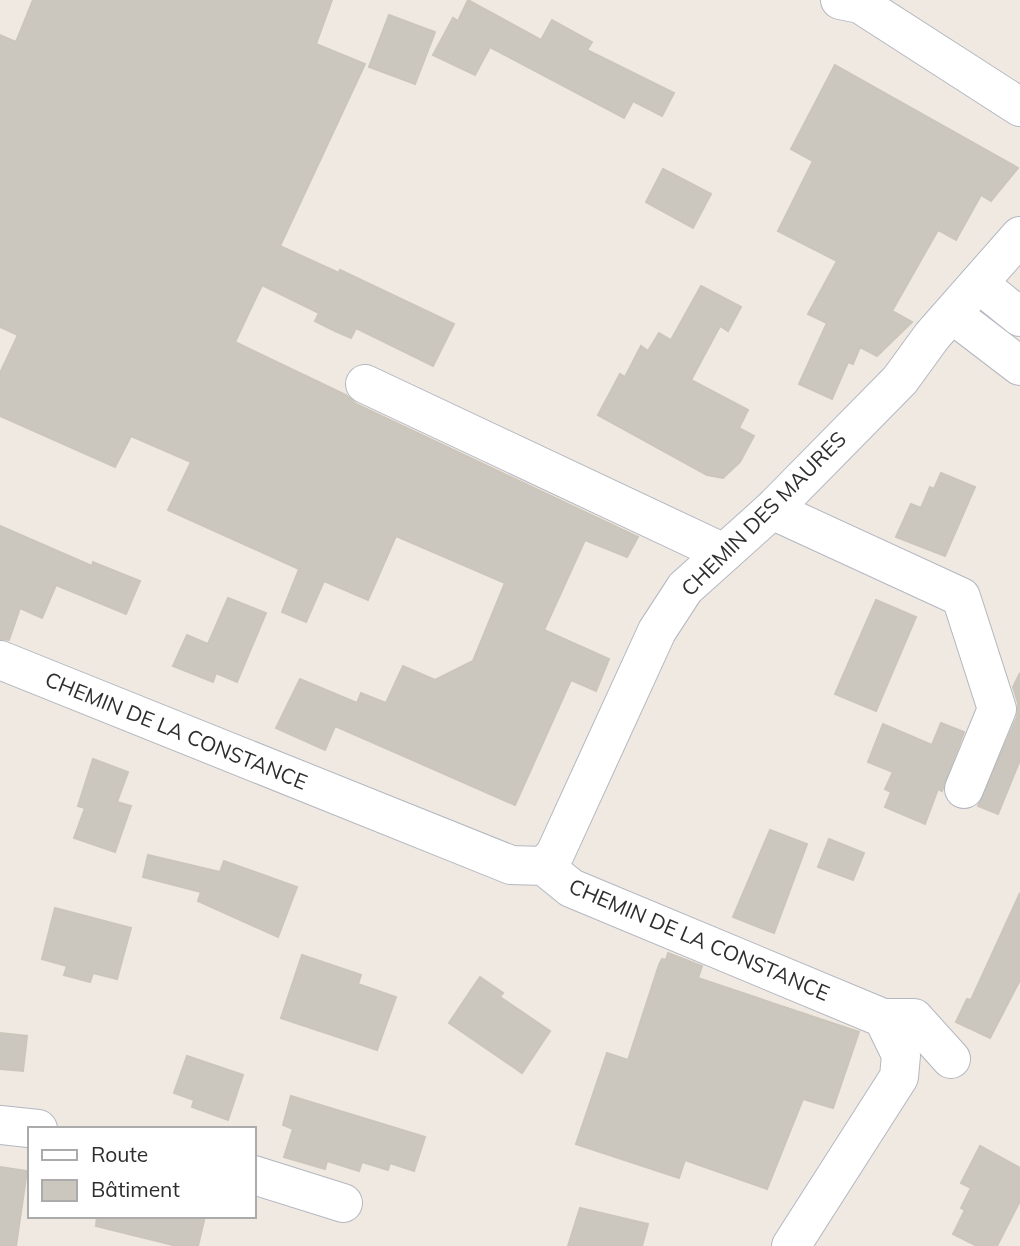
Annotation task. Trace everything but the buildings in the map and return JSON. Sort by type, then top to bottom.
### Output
[{"type":"street","points":[[840,0],[860,4],[1015,92]]},
{"type":"street","name":"CHEMIN DES MAURES","points":[[544,866],[555,854],[657,631],[685,588],[772,510],[900,380],[952,314],[1020,236]]},
{"type":"street","points":[[979,284],[1020,317]]},
{"type":"street","points":[[952,314],[1020,366]]},
{"type":"street","points":[[366,384],[724,553]]},
{"type":"street","points":[[772,510],[961,597],[997,709],[964,789]]},
{"type":"street","name":"CHEMIN DE LA CONSTANCE","points":[[0,660],[511,865],[544,866],[571,888],[883,1018],[914,1018],[951,1059]]},
{"type":"street","points":[[791,1246],[899,1077],[901,1055],[883,1018]]},
{"type":"street","points":[[0,1125],[28,1128]]},
{"type":"street","points":[[256,1176],[343,1203]]}]
